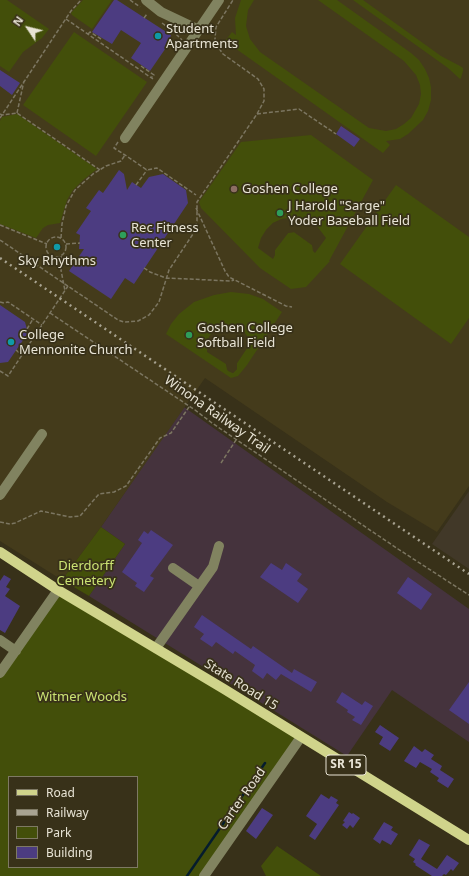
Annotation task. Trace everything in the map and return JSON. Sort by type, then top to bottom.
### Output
[{"type":"main road","name":"State Road 15","points":[[0,552],[58,590],[156,648],[469,840]]},
{"type":"street","points":[[146,0],[162,12],[199,30]]},
{"type":"street","points":[[122,140],[219,0]]},
{"type":"street","points":[[0,496],[42,434]]},
{"type":"street","points":[[156,648],[213,567],[219,546]]},
{"type":"street","points":[[173,568],[199,586]]},
{"type":"street","points":[[0,673],[58,590]]},
{"type":"street","points":[[0,640],[16,650]]},
{"type":"street","name":"Carter Road","points":[[204,876],[300,736]]},
{"type":"path","points":[[0,118],[17,89],[25,80],[71,11],[81,0]]},
{"type":"path","points":[[0,240],[113,317],[124,322],[131,322],[144,319],[153,311],[159,302],[172,264],[193,234],[197,221],[196,208],[199,198],[257,114],[264,101],[264,90],[253,74],[223,54],[216,44],[216,27],[233,0]]},
{"type":"path","points":[[144,18],[148,13]]},
{"type":"path","points":[[66,19],[161,85]]},
{"type":"path","points":[[88,34],[90,32],[101,39],[99,42]]},
{"type":"path","points":[[138,69],[141,65],[154,75],[152,78]]},
{"type":"path","points":[[17,113],[25,80]]},
{"type":"path","points":[[257,114],[299,109],[336,134]]},
{"type":"path","points":[[1,115],[17,113],[100,170]]},
{"type":"path","points":[[122,140],[114,148],[147,170]]},
{"type":"path","points":[[61,238],[64,215],[70,197],[80,184],[100,170],[121,161],[125,155]]},
{"type":"path","points":[[136,185],[147,170],[157,168],[196,195]]},
{"type":"path","points":[[196,208],[225,272],[229,277],[286,306],[292,307]]},
{"type":"path","points":[[0,225],[47,244]]},
{"type":"path","points":[[57,237],[61,238],[66,244],[65,251],[61,256],[55,257],[47,251],[47,244],[51,239],[57,237]]},
{"type":"path","points":[[66,244],[80,243]]},
{"type":"path","points":[[61,256],[64,291]]},
{"type":"path","points":[[144,268],[166,278],[223,281],[234,280]]},
{"type":"path","points":[[0,371],[8,376],[68,286]]},
{"type":"path","points":[[0,302],[8,302],[42,325]]},
{"type":"path","name":"Winona Railway Trail","points":[[50,313],[190,406],[236,440],[469,595]]},
{"type":"path","points":[[26,329],[33,319]]},
{"type":"path","points":[[16,350],[22,355]]},
{"type":"path","points":[[0,522],[10,524],[16,523],[41,512],[70,517],[80,516],[100,494],[114,492],[126,486],[160,438],[171,433],[190,406]]},
{"type":"path","points":[[220,463],[236,440]]},
{"type":"shaded area","name":"Goshen College","points":[[0,0],[469,0],[469,486],[437,532],[387,502],[205,378],[101,527],[62,580],[0,541]]},
{"type":"shaded area","points":[[184,407],[469,609],[469,742],[392,690],[347,756],[89,596],[125,544],[101,527]]},
{"type":"shaded area","points":[[469,491],[469,569],[432,544]]},
{"type":"green space","points":[[0,0],[7,0],[49,29],[42,38],[23,52],[9,72],[0,66]]},
{"type":"green space","points":[[83,0],[112,0],[92,29],[71,13]]},
{"type":"green space","points":[[241,0],[254,0],[248,10],[246,26],[250,39],[260,52],[369,128],[386,131],[396,129],[411,118],[419,104],[421,94],[420,85],[416,75],[404,61],[318,0],[337,0],[419,60],[429,78],[431,87],[431,100],[428,111],[423,120],[408,134],[400,139],[386,141],[390,145],[383,153],[225,41],[232,32],[236,35],[235,18]]},
{"type":"green space","points":[[353,0],[363,0],[441,56],[463,68],[461,78],[460,79],[448,68]]},
{"type":"green space","points":[[74,32],[147,82],[96,156],[23,105]]},
{"type":"green space","points":[[17,114],[97,169],[73,190],[67,200],[60,223],[48,225],[43,228],[36,238],[0,224],[0,121],[2,117]]},
{"type":"green space","name":"J Harold \"Sarge\" Yoder Baseball Field","points":[[311,135],[373,180],[330,261],[306,287],[291,289],[260,268],[201,208],[199,202],[241,142]],"holes":[[[301,218],[317,226],[312,245],[294,232],[288,233],[275,250],[266,230],[273,223],[282,219]]]},
{"type":"green space","points":[[396,185],[469,237],[469,318],[451,344],[340,264]]},
{"type":"green space","name":"Goshen College Softball Field","points":[[231,292],[249,294],[263,299],[282,312],[247,365],[238,376],[231,378],[166,334],[171,324],[179,314],[194,302],[214,295]],"holes":[[[239,328],[251,342],[237,363],[237,369],[233,373],[227,370],[226,364],[209,337],[214,331]]]},
{"type":"green space","name":"Dierdorff Cemetery","points":[[101,527],[125,544],[89,596],[62,580]]},
{"type":"green space","name":"Witmer Woods","points":[[58,590],[301,737],[204,876],[0,876],[0,673]]},
{"type":"green space","points":[[277,846],[321,876],[266,876],[261,866]]},
{"type":"sand","points":[[292,218],[309,220],[317,226],[326,238],[315,253],[312,245],[294,232],[288,233],[275,250],[273,259],[258,248],[261,238],[273,223],[282,219]]},
{"type":"sand","points":[[225,325],[232,325],[239,328],[251,342],[237,363],[237,369],[233,373],[228,371],[226,364],[207,352],[208,339],[211,334],[217,328]]},
{"type":"building","name":"Student Apartments","points":[[114,0],[117,0],[171,35],[170,38],[172,39],[150,71],[131,58],[141,43],[121,30],[112,44],[92,32]]},
{"type":"building","points":[[0,70],[20,83],[12,95],[0,86]]},
{"type":"building","points":[[341,126],[360,139],[354,147],[336,134]]},
{"type":"building","name":"Rec Fitness Center","points":[[119,170],[124,174],[127,190],[132,182],[141,188],[149,177],[163,174],[186,190],[188,203],[134,284],[125,278],[111,299],[69,271],[84,249],[79,249],[80,235],[76,233],[91,211],[86,208],[99,190],[103,193]]},
{"type":"building","name":"College Mennonite Church","points":[[0,305],[25,322],[28,333],[8,362],[0,363]]},
{"type":"building","points":[[151,530],[173,545],[150,576],[154,578],[144,592],[135,586],[137,583],[122,572],[142,543],[138,540],[144,531],[148,534]]},
{"type":"building","points":[[271,563],[282,570],[286,563],[302,574],[297,581],[308,589],[298,603],[260,577]]},
{"type":"building","points":[[4,575],[11,579],[6,587],[10,589],[5,596],[20,606],[5,633],[0,630],[0,581]]},
{"type":"building","points":[[408,577],[432,594],[421,610],[397,593]]},
{"type":"building","points":[[202,615],[251,649],[253,646],[292,673],[294,669],[317,682],[311,692],[281,674],[276,680],[267,673],[263,679],[252,671],[255,665],[235,651],[233,654],[216,642],[212,647],[200,639],[204,634],[194,627]]},
{"type":"building","points":[[469,682],[469,724],[449,710]]},
{"type":"building","points":[[342,692],[362,705],[365,701],[373,706],[361,725],[352,720],[355,717],[336,702]]},
{"type":"building","points":[[380,725],[399,738],[390,751],[379,744],[383,737],[375,732]]},
{"type":"building","points":[[414,746],[422,752],[425,749],[434,755],[431,759],[442,766],[440,770],[454,779],[448,788],[437,781],[439,778],[430,772],[432,769],[420,762],[416,768],[404,761]]},
{"type":"building","points":[[321,794],[329,799],[331,796],[338,800],[336,803],[339,805],[315,840],[309,836],[317,824],[306,816]]},
{"type":"building","points":[[262,808],[273,815],[256,839],[246,831]]},
{"type":"building","points":[[349,812],[360,818],[353,828],[350,825],[347,829],[342,825],[345,822],[343,821]]},
{"type":"building","points":[[384,822],[393,827],[391,830],[398,834],[391,845],[382,840],[380,844],[373,839]]},
{"type":"building","points":[[419,839],[430,845],[421,859],[437,869],[447,855],[459,863],[453,871],[451,869],[446,875],[432,876],[415,865],[416,864],[413,862],[415,859],[409,855]]},
{"type":"waterway","points":[[187,876],[265,763]]},
{"type":"railway","points":[[0,258],[469,574]]},
{"type":"place","name":"Student Apartments","points":[[158,36]]},
{"type":"place","name":"Goshen College","points":[[234,189]]},
{"type":"place","name":"J Harold \"Sarge\" Yoder Baseball Field","points":[[280,213]]},
{"type":"place","name":"Rec Fitness Center","points":[[123,235]]},
{"type":"place","name":"Sky Rhythms","points":[[57,247]]},
{"type":"place","name":"Goshen College Softball Field","points":[[189,335]]},
{"type":"place","name":"College Mennonite Church","points":[[11,342]]}]
